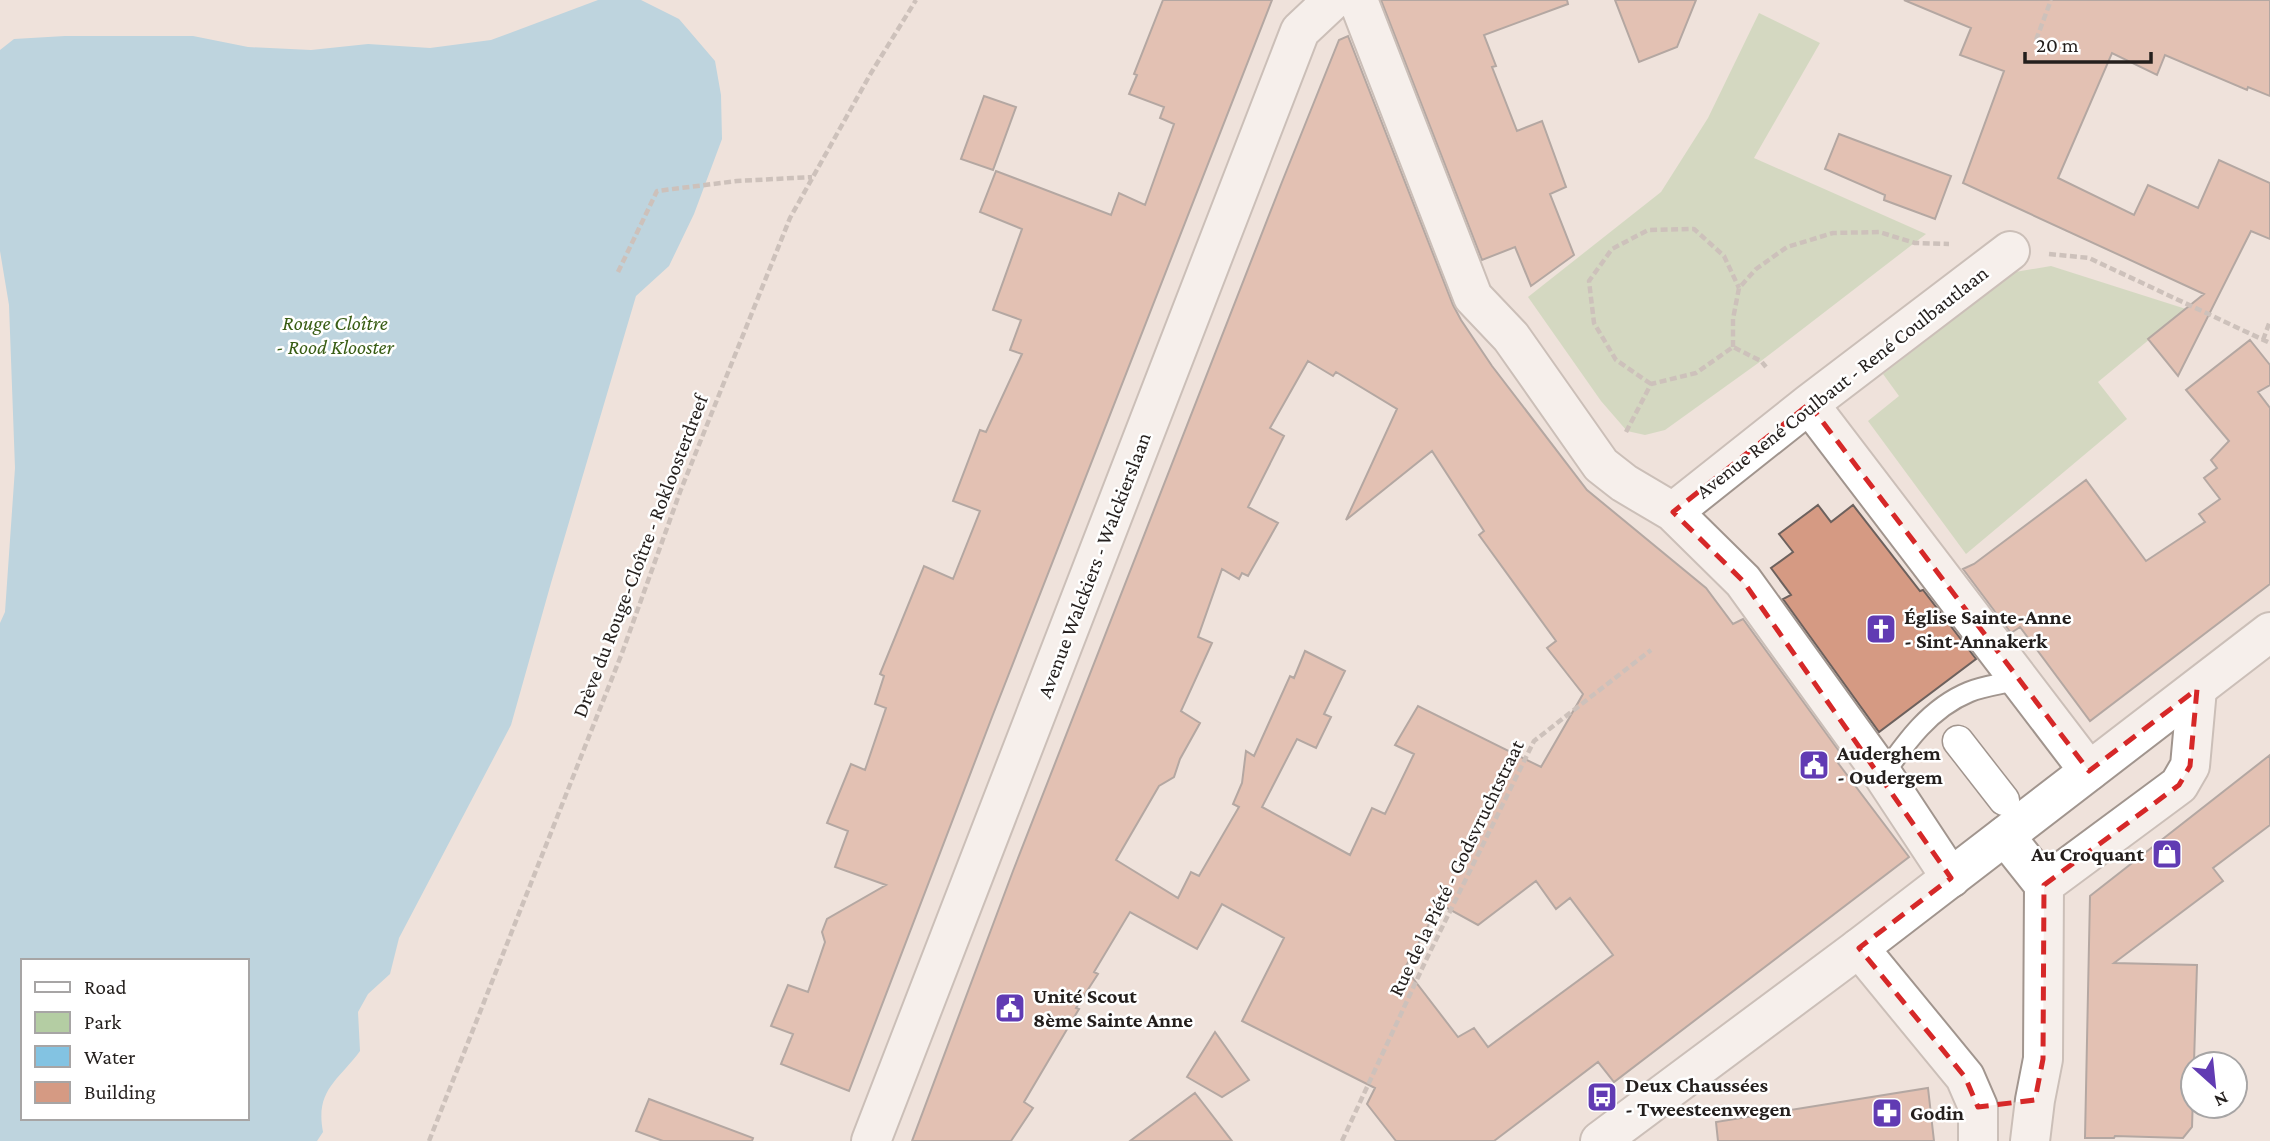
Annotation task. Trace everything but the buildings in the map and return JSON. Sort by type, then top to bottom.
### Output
[{"type":"street","name":"Avenue Walckiers - Walckierslaan","points":[[871,1141],[1300,31],[1333,0]]},
{"type":"street","points":[[1358,0],[1473,297],[1511,337],[1601,465],[1624,483],[1673,512],[1743,581],[1883,775],[1951,878]]},
{"type":"street","name":"Avenue René Coulbaut - René Coulbautlaan","points":[[1673,512],[2010,251]]},
{"type":"street","points":[[1810,404],[2017,680],[2089,771]]},
{"type":"street","points":[[1600,1141],[1951,878],[2004,818],[2089,771],[2270,632]]},
{"type":"street","points":[[2044,885],[2179,785],[2190,766],[2197,689]]},
{"type":"street","points":[[1958,741],[2044,885],[2043,1059],[2031,1141]]},
{"type":"street","points":[[1858,948],[1965,1077],[1978,1124],[2035,1100]]},
{"type":"lane","points":[[1883,775],[1913,734],[1936,712],[1969,692],[2017,680]]},
{"type":"path","name":"Drève du Rouge-Cloître - Rokloosterdreef","points":[[429,1141],[622,653],[680,492],[790,218],[916,0]]},
{"type":"path","points":[[2036,40],[2051,0]]},
{"type":"path","points":[[618,272],[657,191],[737,181],[812,177]]},
{"type":"path","points":[[1734,347],[1696,373],[1651,384],[1615,360],[1594,323],[1589,281],[1612,249],[1648,230],[1693,229],[1724,256],[1739,288]]},
{"type":"path","points":[[1734,347],[1733,320],[1739,288],[1755,269],[1787,247],[1833,233],[1879,232],[1915,243],[1931,242],[2089,258],[2270,343]]},
{"type":"path","points":[[2263,340],[2270,321]]},
{"type":"path","points":[[1734,347],[1761,361],[1766,367]]},
{"type":"path","points":[[1621,438],[1651,384]]},
{"type":"path","name":"Rue de la Piété - Godsvruchtstraat","points":[[1342,1141],[1426,960],[1534,741],[1651,650]]},
{"type":"highlighted area","points":[[1809,404],[2089,771],[2197,689],[2190,766],[2179,785],[2044,885],[2043,1059],[2035,1100],[1978,1107],[1965,1077],[1859,948],[1951,878],[1743,581],[1673,512]]},
{"type":"green space","points":[[1759,13],[1820,43],[1754,158],[1926,234],[1761,361],[1665,430],[1645,435],[1627,431],[1601,401],[1528,297],[1661,192],[1708,118]]},
{"type":"green space","points":[[2051,266],[2186,309],[2098,382],[2127,419],[1966,554],[1868,421],[1899,396],[1883,374],[2015,272]]},
{"type":"water","name":"Rouge Cloître - Rood Klooster","points":[[598,0],[641,0],[679,19],[715,61],[721,95],[722,139],[694,214],[669,266],[636,296],[511,725],[399,938],[390,974],[368,994],[358,1012],[360,1051],[325,1096],[321,1118],[323,1132],[317,1141],[0,1141],[0,623],[5,612],[15,468],[9,305],[0,251],[0,50],[14,39],[65,36],[193,36],[248,47],[311,50],[368,44],[430,48],[491,40]]},
{"type":"place","name":"Église Sainte-Anne - Sint-Annakerk","points":[[1881,629]]},
{"type":"place","name":"Auderghem - Oudergem","points":[[1814,765]]},
{"type":"place","name":"Au Croquant","points":[[2167,854]]},
{"type":"place","name":"Unité Scout 8ème Sainte Anne","points":[[1010,1008]]},
{"type":"place","name":"Deux Chaussées - Tweesteenwegen","points":[[1602,1097]]},
{"type":"place","name":"Godin","points":[[1887,1113]]}]
